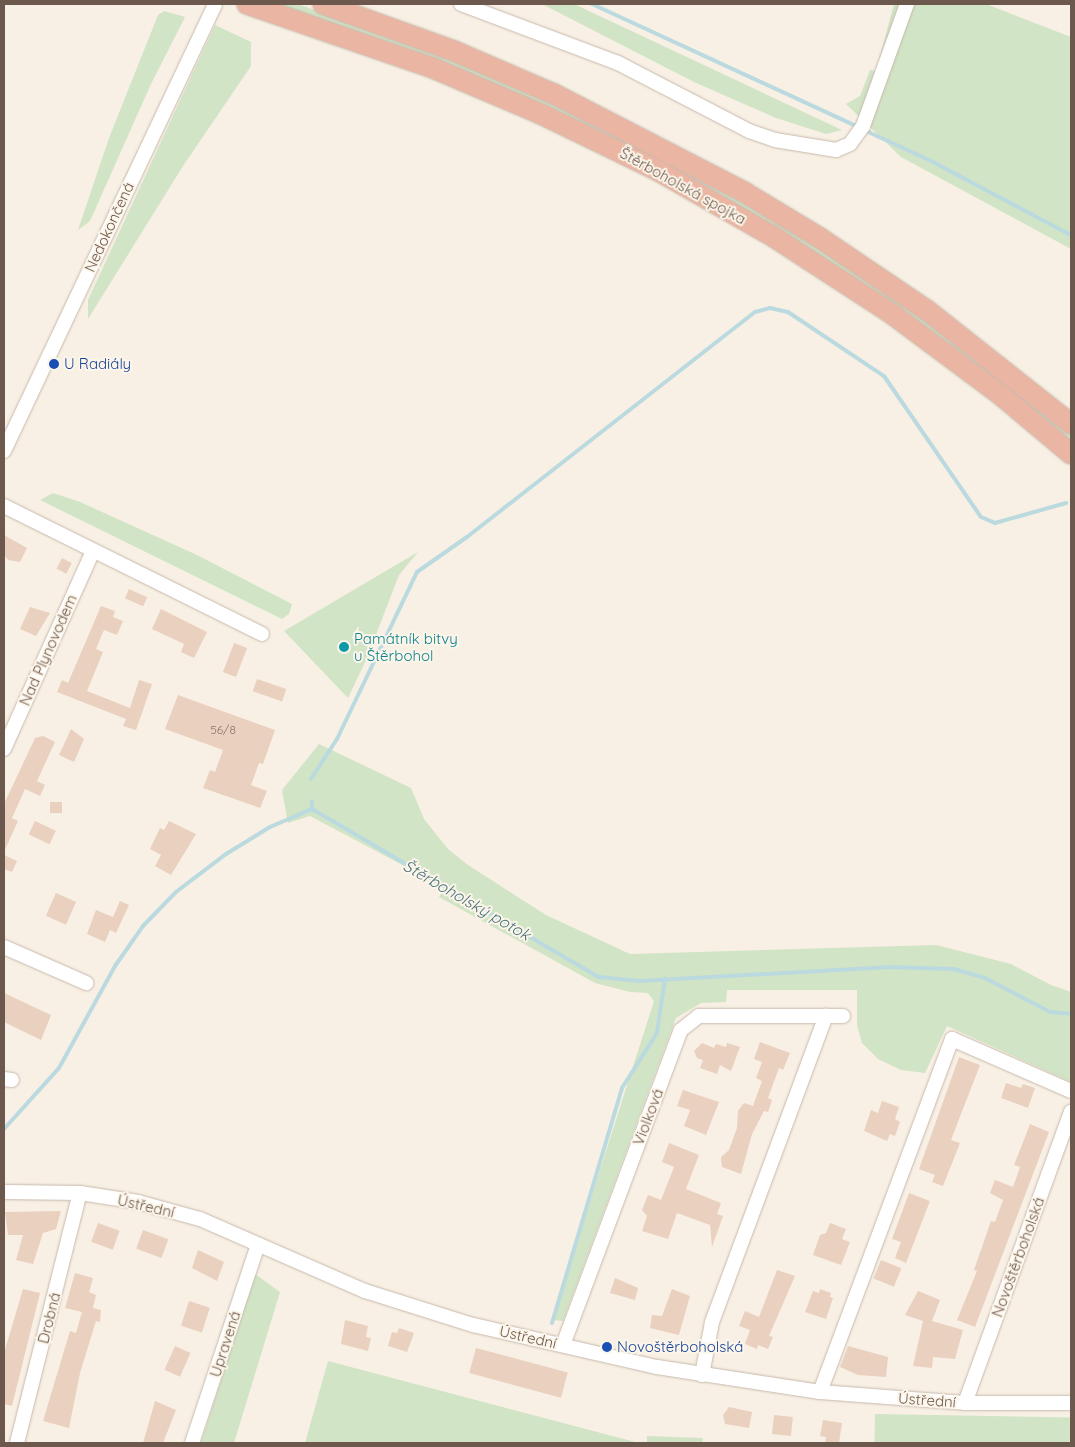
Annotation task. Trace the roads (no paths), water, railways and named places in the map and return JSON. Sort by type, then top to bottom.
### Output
[{"type":"highway","name":"Štěrboholská spojka","points":[[247,4],[365,43],[496,94],[665,175],[774,237],[892,314],[1002,396],[1071,454]]},
{"type":"highway","name":"Štěrboholská spojka","points":[[322,4],[495,68],[617,124],[736,188],[820,238],[928,311],[1071,424]]},
{"type":"street","name":"Nedokončená","points":[[4,450],[215,4]]},
{"type":"street","points":[[462,4],[618,62],[749,131],[775,140],[836,150],[850,144],[861,130],[907,4]]},
{"type":"street","points":[[4,506],[262,634]]},
{"type":"street","name":"Nad Plynovodem","points":[[4,749],[93,551]]},
{"type":"street","points":[[4,947],[86,983]]},
{"type":"street","name":"Violková","points":[[562,1345],[681,1030],[699,1016],[843,1016]]},
{"type":"street","points":[[702,1375],[712,1322],[826,1016]]},
{"type":"street","points":[[820,1392],[952,1039],[1071,1090]]},
{"type":"street","name":"Novoštěrboholská","points":[[965,1403],[1071,1112]]},
{"type":"street","name":"Ústřední","points":[[4,1192],[80,1192],[138,1202],[200,1219],[364,1291],[473,1325],[702,1375],[820,1392],[965,1403],[1071,1403]]},
{"type":"street","name":"Drobná","points":[[17,1443],[80,1192]]},
{"type":"street","name":"Upravená","points":[[192,1443],[258,1245]]},
{"type":"waterway","points":[[592,4],[858,127]]},
{"type":"waterway","points":[[864,130],[931,161],[1071,235]]},
{"type":"waterway","points":[[311,779],[337,739],[417,572],[467,537],[755,312],[770,308],[788,312],[884,376],[981,517],[995,523],[1066,503]]},
{"type":"waterway","points":[[312,801],[312,809]]},
{"type":"waterway","name":"Štěrboholský potok","points":[[4,1129],[59,1068],[115,966],[143,926],[176,892],[226,854],[270,827],[312,809],[598,977],[640,981],[887,967],[954,969],[985,978],[1050,1012],[1071,1014]]},
{"type":"waterway","points":[[552,1323],[622,1088],[657,1033],[665,979]]},
{"type":"place","name":"U Radiály","points":[[54,364]]},
{"type":"place","name":"Památník bitvy u Štěrbohol","points":[[344,647]]},
{"type":"place","name":"Novoštěrboholská","points":[[607,1347]]}]
